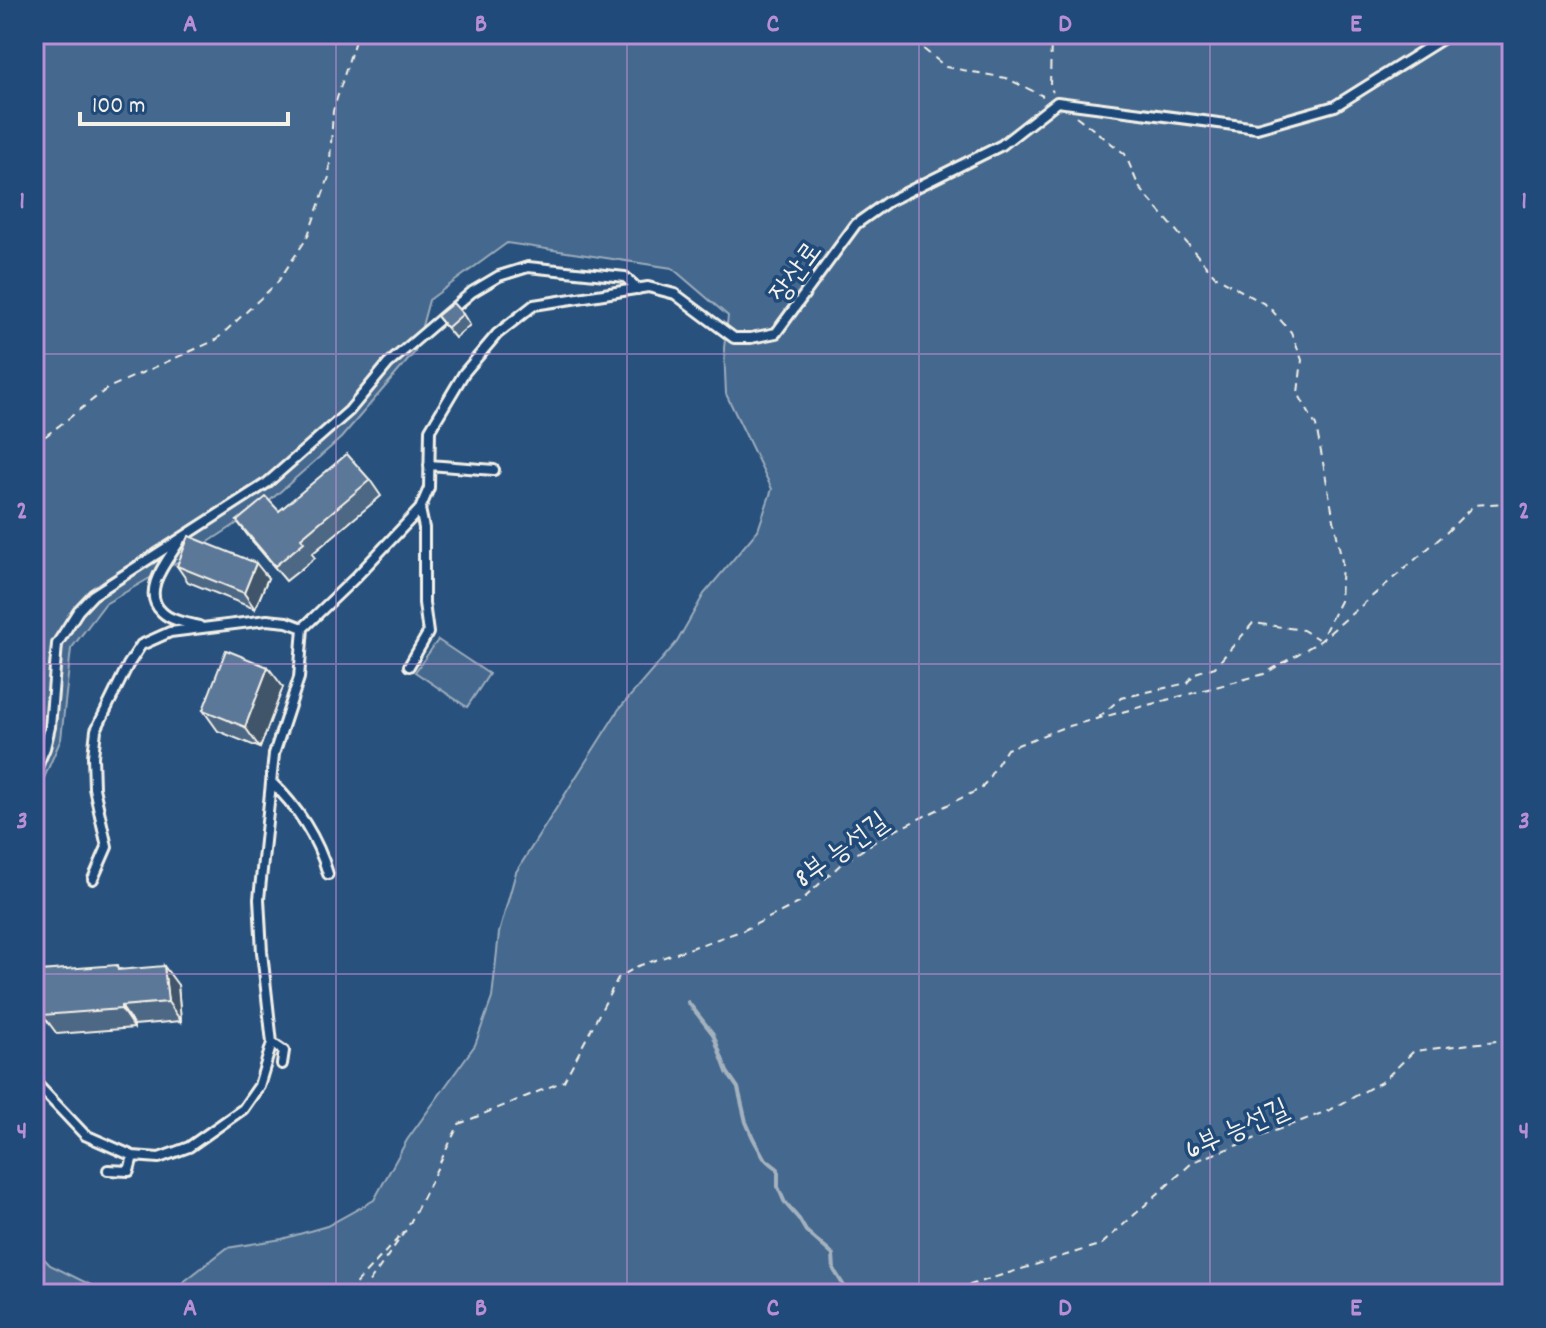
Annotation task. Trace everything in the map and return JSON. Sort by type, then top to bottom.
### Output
[{"type":"lane","points":[[1057,102],[1257,128],[1335,106],[1450,34]]},
{"type":"lane","name":"장산로","points":[[409,666],[428,633],[424,603],[424,528],[420,509],[429,488],[430,430],[464,373],[497,334],[534,305],[648,287],[675,294],[734,338],[776,333],[856,224],[887,202],[1002,145],[1057,102]]},
{"type":"lane","points":[[34,774],[50,727],[57,644],[78,611],[93,595],[267,483],[349,411],[388,364],[472,292],[499,276],[528,267],[625,277],[638,289]]},
{"type":"lane","points":[[429,465],[494,470]]},
{"type":"lane","points":[[34,1081],[85,1135],[133,1156],[159,1158],[189,1147],[243,1109],[259,1086],[272,1043],[259,899],[274,754],[299,678],[303,628],[420,509]]},
{"type":"lane","points":[[181,538],[155,583],[154,599],[162,612],[203,628]]},
{"type":"lane","points":[[93,879],[107,847],[94,788],[96,730],[141,645],[170,632],[267,620],[303,628]]},
{"type":"lane","points":[[271,782],[288,798],[321,852],[328,874]]},
{"type":"lane","points":[[272,1043],[284,1051],[282,1064]]},
{"type":"lane","points":[[108,1170],[129,1171],[133,1156]]},
{"type":"path","points":[[34,445],[108,388],[216,340],[277,283],[307,238],[329,177],[333,111],[357,34]]},
{"type":"path","points":[[900,34],[946,67],[1006,78],[1057,102],[1125,154],[1139,187],[1215,276],[1268,306],[1291,332],[1302,360],[1298,393],[1316,426],[1342,562],[1340,601],[1320,641],[1303,630],[1253,623],[1215,667],[1195,673],[1187,683],[1121,698],[1097,718]]},
{"type":"path","points":[[1051,34],[1050,87],[1057,102]]},
{"type":"path","name":"8부 능선길","points":[[361,1294],[408,1227],[459,1124],[564,1081],[618,978],[638,966],[744,930],[799,903],[841,864],[882,837],[982,788],[1007,749],[1062,728],[1264,674],[1320,641],[1446,533],[1474,505],[1504,503],[1512,491]]},
{"type":"path","name":"6부 능선길","points":[[941,1294],[1102,1244],[1193,1162],[1330,1110],[1383,1081],[1414,1051],[1512,1039]]},
{"type":"path","points":[[346,1294],[408,1227]]},
{"type":"shaded area","points":[[34,34],[1512,34],[1512,1294],[168,1294],[227,1248],[282,1239],[327,1226],[374,1200],[407,1140],[475,1045],[492,998],[499,933],[516,872],[619,709],[677,642],[704,594],[758,530],[772,489],[726,394],[724,348],[728,316],[672,268],[507,243],[429,300],[415,352],[341,438],[265,505],[181,560],[105,604],[71,649],[61,739],[34,801]]},
{"type":"shaded area","points":[[438,640],[489,674],[467,707],[415,672]]},
{"type":"shaded area","points":[[34,1248],[50,1265],[109,1294],[34,1294]]},
{"type":"building","points":[[453,303],[463,314],[447,328],[437,316]]},
{"type":"building","points":[[347,454],[370,480],[301,538],[304,542],[275,566],[237,521],[266,497],[279,511]]},
{"type":"building","points":[[189,536],[256,563],[244,593],[177,566]]},
{"type":"building","points":[[226,650],[268,667],[245,727],[203,710]]},
{"type":"building","points":[[117,965],[118,970],[164,966],[168,1002],[43,1015],[40,971]]},
{"type":"waterway","points":[[688,1002],[713,1034],[727,1072],[738,1088],[753,1138],[764,1158],[778,1169],[778,1187],[785,1203],[806,1231],[833,1255],[834,1270],[849,1294]]}]
